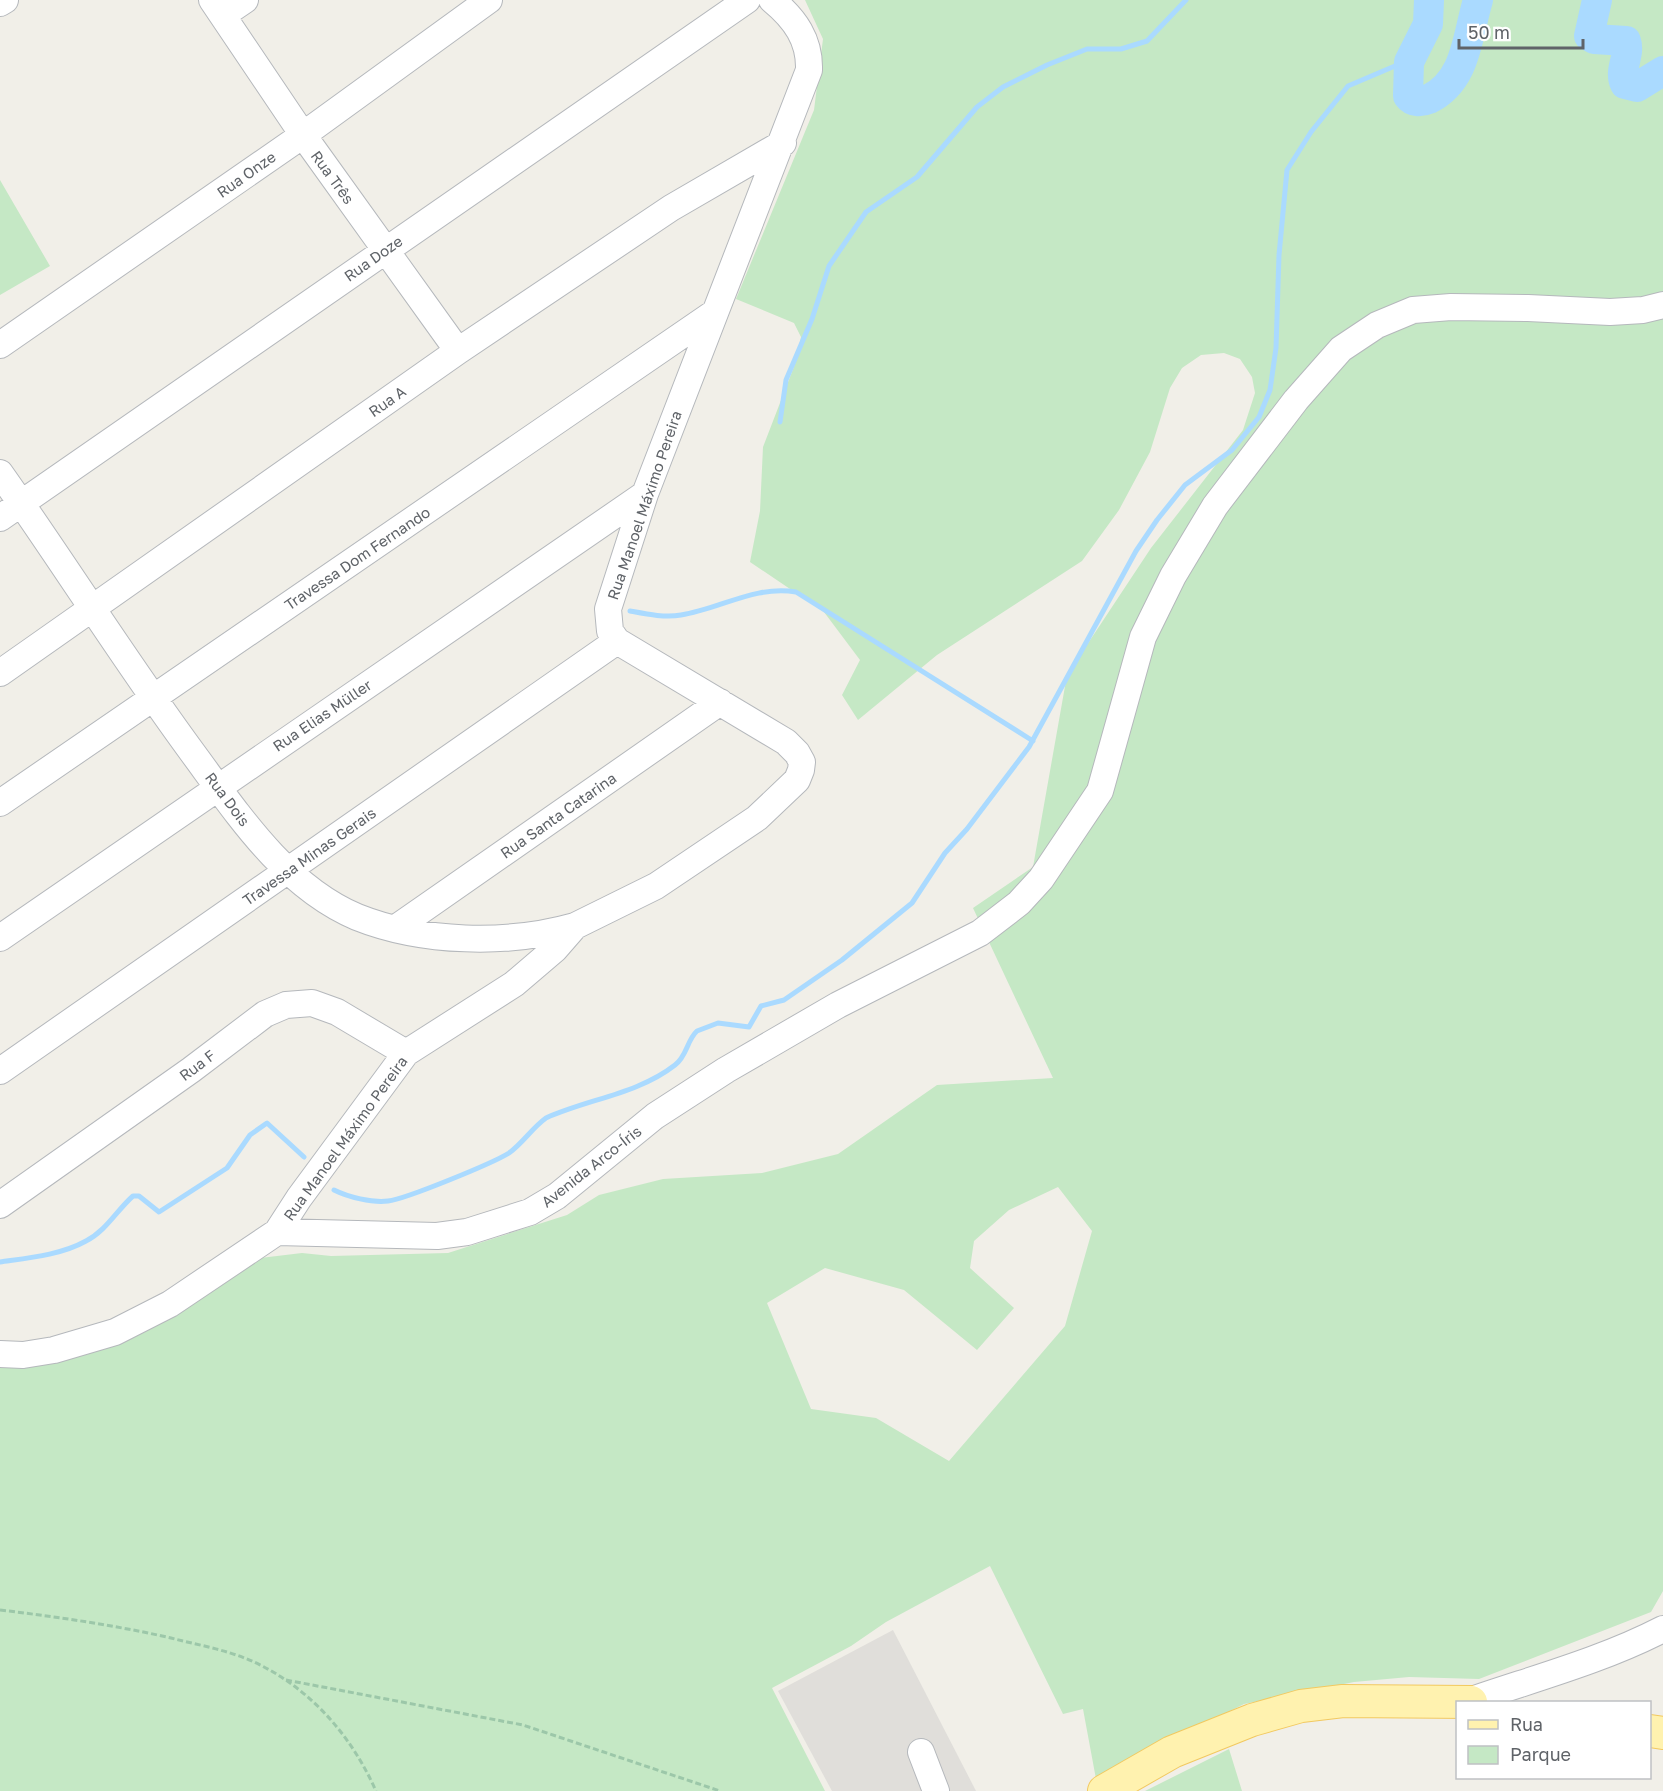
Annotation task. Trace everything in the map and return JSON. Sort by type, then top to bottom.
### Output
[{"type":"main road","points":[[1104,1791],[1172,1752],[1252,1720],[1301,1706],[1343,1701],[1456,1702]]},
{"type":"street","points":[[0,3],[5,0]]},
{"type":"street","points":[[218,8],[245,0]]},
{"type":"street","name":"Rua Onze","points":[[0,345],[303,135],[489,0]]},
{"type":"street","name":"Rua Doze","points":[[0,518],[747,0]]},
{"type":"street","name":"Rua Manoel Máximo Pereira","points":[[277,1233],[298,1198],[406,1053],[514,984],[555,949],[575,926],[656,886],[717,847],[757,818],[797,780],[802,762],[786,742],[617,641],[610,631],[608,609],[645,494],[714,313],[783,143],[809,70],[806,43],[794,21],[772,0]]},
{"type":"street","points":[[791,0],[806,43]]},
{"type":"street","name":"Rua Três","points":[[218,8],[303,135],[458,351]]},
{"type":"street","name":"Rua A","points":[[0,673],[458,351],[671,208],[783,143]]},
{"type":"street","name":"Avenida Arco-Íris","points":[[277,1233],[437,1236],[467,1232],[543,1206],[655,1116],[726,1070],[838,1005],[980,933],[1019,903],[1041,879],[1100,791],[1143,637],[1173,576],[1215,506],[1296,400],[1341,349],[1377,325],[1413,310],[1451,307],[1610,312],[1643,310],[1663,304]]},
{"type":"street","name":"Travessa Dom Fernando","points":[[0,803],[714,313]]},
{"type":"street","name":"Rua Dois","points":[[0,472],[152,698],[247,826],[289,871],[310,888],[357,916],[396,928],[435,935],[485,937],[531,935],[575,926]]},
{"type":"street","name":"Rua Elias Müller","points":[[0,938],[645,494]]},
{"type":"street","name":"Travessa Minas Gerais","points":[[0,1071],[617,641]]},
{"type":"street","name":"Rua Santa Catarina","points":[[396,928],[720,702]]},
{"type":"street","name":"Rua F","points":[[0,1205],[191,1070],[265,1014],[286,1005],[312,1003],[337,1012],[406,1053]]},
{"type":"street","points":[[0,1354],[23,1355],[54,1350],[115,1332],[170,1304],[277,1233]]},
{"type":"street","points":[[1469,1701],[1590,1660],[1637,1642],[1663,1629]]},
{"type":"street","points":[[921,1752],[936,1791]]},
{"type":"path","points":[[0,1610],[95,1622],[219,1650],[253,1661],[286,1680],[317,1705],[346,1736],[376,1791]]},
{"type":"path","points":[[286,1680],[523,1725],[720,1791]]},
{"type":"shaded area","points":[[893,1630],[976,1791],[832,1791],[778,1691]]},
{"type":"green space","points":[[805,0],[1663,0],[1663,1591],[1651,1612],[1479,1679],[1409,1677],[1354,1682],[1244,1704],[1096,1779],[1083,1709],[1063,1714],[990,1566],[886,1622],[851,1646],[772,1688],[825,1791],[0,1791],[0,1344],[13,1348],[127,1324],[234,1261],[302,1253],[331,1256],[448,1253],[567,1215],[599,1195],[663,1179],[762,1173],[838,1154],[937,1085],[1053,1078],[973,908],[1033,867],[1067,675],[1151,548],[1243,430],[1255,393],[1252,377],[1240,359],[1224,353],[1201,355],[1182,368],[1170,388],[1150,452],[1119,510],[1082,561],[937,655],[858,720],[842,695],[860,660],[824,612],[750,562],[760,511],[763,447],[795,364],[801,337],[794,323],[736,299],[814,110],[823,39]],"holes":[[[1058,1187],[1092,1231],[1065,1326],[949,1461],[876,1418],[811,1409],[767,1303],[825,1268],[904,1290],[977,1350],[1014,1308],[970,1268],[974,1241],[1009,1210]]]},
{"type":"green space","points":[[0,180],[50,266],[0,295]]},
{"type":"green space","points":[[1229,1749],[1242,1791],[1145,1791]]},
{"type":"waterway","points":[[780,422],[786,380],[812,319],[829,266],[866,212],[917,177],[977,107],[1003,87],[1047,65],[1087,49],[1121,49],[1147,41],[1186,0]]},
{"type":"waterway","points":[[1429,0],[1428,24],[1409,62],[1408,96],[1418,101],[1429,99],[1442,91],[1451,81],[1464,56],[1478,0]]},
{"type":"waterway","points":[[1597,0],[1589,36],[1594,39],[1626,41],[1627,52],[1623,73],[1625,84],[1637,87],[1663,71]]},
{"type":"waterway","points":[[334,1190],[360,1199],[388,1201],[430,1188],[500,1158],[514,1149],[546,1118],[629,1090],[661,1075],[679,1061],[697,1031],[718,1023],[749,1027],[761,1006],[784,1000],[842,960],[912,903],[945,853],[967,829],[1029,747],[1136,551],[1157,520],[1185,485],[1232,450],[1259,417],[1270,390],[1276,348],[1279,255],[1287,170],[1311,132],[1348,86],[1409,60]]},
{"type":"waterway","points":[[630,611],[675,616],[766,592],[796,592],[1033,741]]},
{"type":"waterway","points":[[0,1262],[55,1253],[76,1246],[100,1232],[133,1196],[139,1196],[159,1212],[227,1168],[250,1135],[267,1123],[304,1157]]}]
